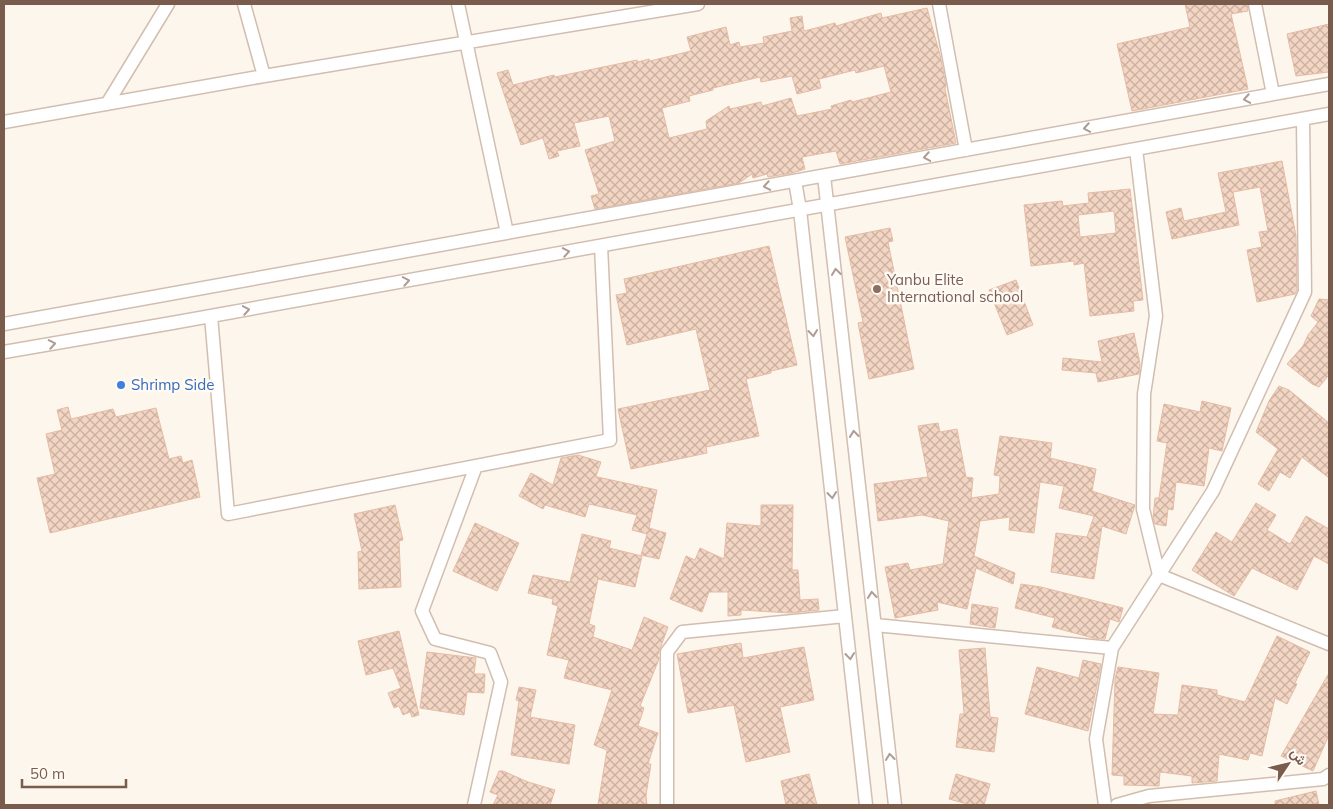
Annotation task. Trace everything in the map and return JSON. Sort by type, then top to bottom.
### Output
[{"type":"street","points":[[107,104],[168,4]]},
{"type":"street","points":[[244,4],[264,76]]},
{"type":"street","points":[[458,4],[507,233]]},
{"type":"street","points":[[4,122],[264,76],[467,44],[698,4]]},
{"type":"street","points":[[939,4],[966,150]]},
{"type":"street","points":[[1255,4],[1273,94]]},
{"type":"street","points":[[4,324],[1329,84]]},
{"type":"street","points":[[4,352],[1329,114]]},
{"type":"street","points":[[1105,805],[1096,739],[1112,648],[1213,491],[1305,292],[1303,118]]},
{"type":"street","points":[[1136,149],[1156,316],[1144,394],[1143,509],[1159,575]]},
{"type":"street","points":[[824,176],[895,805]]},
{"type":"street","points":[[794,181],[800,210],[866,805]]},
{"type":"street","points":[[211,316],[228,514],[610,440],[601,246]]},
{"type":"street","points":[[474,805],[502,682],[490,653],[434,639],[422,611],[476,466]]},
{"type":"street","points":[[1159,575],[1329,644]]},
{"type":"street","points":[[667,805],[667,652],[682,632],[845,616]]},
{"type":"street","points":[[875,625],[1112,648]]},
{"type":"street","points":[[1117,805],[1149,796],[1322,779],[1329,776]]},
{"type":"building","points":[[1185,4],[1247,4],[1248,11],[1231,14],[1248,89],[1132,111],[1117,44],[1190,27]]},
{"type":"building","points":[[927,8],[940,55],[956,143],[840,164],[836,151],[802,157],[805,169],[792,173],[768,177],[767,174],[753,178],[752,174],[739,183],[595,209],[591,196],[599,194],[585,150],[615,141],[609,116],[574,123],[580,146],[557,151],[559,156],[549,159],[543,138],[521,145],[497,73],[508,70],[513,85],[554,75],[555,77],[637,60],[638,62],[649,59],[650,61],[691,51],[687,37],[726,27],[730,45],[739,42],[740,47],[764,43],[763,37],[792,31],[790,18],[802,16],[804,31],[835,23],[836,26],[881,13],[882,18]],"holes":[[[884,66],[891,92],[852,102],[851,100],[831,106],[832,109],[797,116],[791,98],[762,106],[761,102],[730,109],[729,106],[706,121],[707,129],[669,138],[662,108],[690,101],[689,96],[713,90],[713,88],[760,77],[761,82],[792,76],[797,94],[821,88],[819,79],[855,70],[856,73]]]},
{"type":"building","points":[[1329,24],[1329,72],[1296,76],[1287,34]]},
{"type":"building","points":[[1282,161],[1296,236],[1297,290],[1295,294],[1257,302],[1247,250],[1262,247],[1259,232],[1268,231],[1260,187],[1233,192],[1239,225],[1172,239],[1166,212],[1181,208],[1184,221],[1226,212],[1218,173]]},
{"type":"building","points":[[1130,189],[1143,300],[1133,301],[1134,311],[1090,316],[1084,263],[1074,265],[1074,261],[1031,266],[1024,205],[1062,201],[1063,206],[1089,203],[1088,193]],"holes":[[[1114,211],[1116,233],[1080,237],[1078,215]]]},
{"type":"building","points":[[890,228],[893,241],[888,242],[914,369],[869,379],[858,323],[863,322],[845,237]]},
{"type":"building","points":[[769,246],[797,365],[746,379],[759,436],[706,447],[707,453],[631,469],[618,409],[710,390],[696,329],[627,345],[616,295],[627,293],[624,279]]},
{"type":"building","points":[[1016,280],[1033,325],[1007,335],[989,290]]},
{"type":"building","points":[[1319,299],[1329,300],[1329,375],[1319,387],[1312,384],[1287,364],[1303,346],[1308,335],[1318,322],[1311,316]]},
{"type":"building","points":[[1134,333],[1140,364],[1139,374],[1098,382],[1096,373],[1062,370],[1063,358],[1102,362],[1098,341]]},
{"type":"building","points":[[1279,386],[1289,390],[1329,423],[1329,478],[1302,457],[1290,478],[1280,472],[1269,491],[1258,484],[1278,449],[1256,432],[1269,401]]},
{"type":"building","points":[[1202,401],[1231,408],[1222,451],[1209,448],[1204,486],[1176,482],[1173,510],[1168,509],[1166,526],[1155,524],[1153,518],[1155,498],[1159,498],[1167,443],[1157,441],[1164,404],[1200,412]]},
{"type":"building","points":[[68,407],[71,419],[113,409],[116,417],[156,408],[169,459],[181,456],[183,463],[192,460],[200,497],[50,533],[37,478],[55,474],[46,434],[62,430],[57,410]]},
{"type":"building","points":[[938,423],[940,432],[957,429],[966,477],[973,478],[971,498],[999,494],[1000,476],[994,475],[1000,436],[1052,443],[1050,458],[1096,469],[1092,491],[1135,505],[1126,534],[1102,526],[1094,579],[1051,572],[1056,533],[1087,537],[1094,516],[1059,508],[1064,486],[1040,482],[1034,533],[1009,530],[1010,517],[980,521],[974,556],[1015,573],[1013,584],[976,568],[967,609],[937,602],[938,610],[895,618],[885,567],[908,563],[910,570],[943,564],[949,521],[922,515],[878,521],[874,484],[928,477],[918,426]]},
{"type":"building","points":[[578,455],[601,462],[596,476],[593,476],[657,490],[649,528],[666,533],[659,559],[641,555],[647,534],[632,530],[637,515],[589,504],[585,517],[545,505],[543,509],[519,496],[531,473],[553,485],[561,458]]},
{"type":"building","points":[[1256,503],[1276,515],[1267,530],[1290,544],[1306,516],[1329,529],[1329,564],[1314,556],[1297,590],[1252,568],[1234,596],[1192,570],[1216,532],[1232,542]]},
{"type":"building","points":[[395,505],[403,540],[399,541],[401,587],[359,589],[358,552],[362,551],[354,514]]},
{"type":"building","points":[[761,505],[793,505],[792,570],[798,570],[800,600],[818,599],[819,610],[790,613],[741,610],[741,615],[728,616],[728,592],[709,592],[702,612],[670,599],[686,556],[695,560],[700,548],[724,559],[727,523],[761,526]]},
{"type":"building","points":[[475,523],[519,543],[497,591],[453,571]]},
{"type":"building","points":[[582,534],[611,541],[609,548],[642,556],[635,587],[598,579],[589,624],[595,626],[593,637],[632,650],[644,617],[668,627],[657,657],[659,659],[640,706],[644,708],[638,726],[658,733],[648,764],[651,764],[646,795],[647,805],[598,805],[607,750],[594,745],[612,690],[564,678],[569,660],[547,655],[558,606],[552,604],[553,599],[528,593],[533,575],[570,582]]},
{"type":"building","points":[[1021,584],[1041,587],[1123,608],[1119,622],[1110,619],[1105,639],[1093,638],[1052,627],[1055,618],[1015,608]]},
{"type":"building","points":[[972,604],[998,608],[995,628],[970,624]]},
{"type":"building","points":[[399,631],[419,715],[412,717],[410,712],[403,715],[399,706],[394,708],[388,693],[401,688],[393,668],[366,675],[358,641]]},
{"type":"building","points":[[1277,636],[1310,652],[1287,704],[1275,698],[1262,756],[1250,753],[1248,760],[1219,754],[1217,781],[1192,783],[1192,776],[1160,772],[1159,786],[1124,785],[1124,776],[1112,775],[1115,679],[1118,667],[1159,673],[1153,714],[1178,715],[1182,685],[1217,690],[1217,695],[1245,702]]},
{"type":"building","points":[[741,643],[743,658],[804,647],[814,700],[780,707],[790,752],[746,762],[734,705],[688,713],[677,654]]},
{"type":"building","points":[[985,648],[990,717],[998,718],[994,752],[956,747],[960,714],[964,714],[959,650]]},
{"type":"building","points":[[427,652],[476,658],[474,674],[485,674],[484,693],[467,692],[464,715],[420,708]]},
{"type":"building","points":[[1083,660],[1101,664],[1088,731],[1025,714],[1037,667],[1079,678]]},
{"type":"building","points":[[1329,673],[1329,735],[1313,771],[1281,756]]},
{"type":"building","points":[[519,687],[536,690],[530,717],[575,725],[569,764],[511,755],[519,701],[516,700]]},
{"type":"building","points":[[499,771],[555,790],[550,805],[493,805],[498,795],[490,792]]},
{"type":"building","points":[[809,774],[817,805],[786,805],[781,781]]},
{"type":"building","points":[[956,774],[990,784],[984,805],[971,805],[949,799]]},
{"type":"building","points":[[1316,791],[1319,805],[1275,805],[1275,801]]},
{"type":"place","name":"Yanbu Elite International school","points":[[877,289]]},
{"type":"place","name":"Shrimp Side","points":[[121,385]]}]
